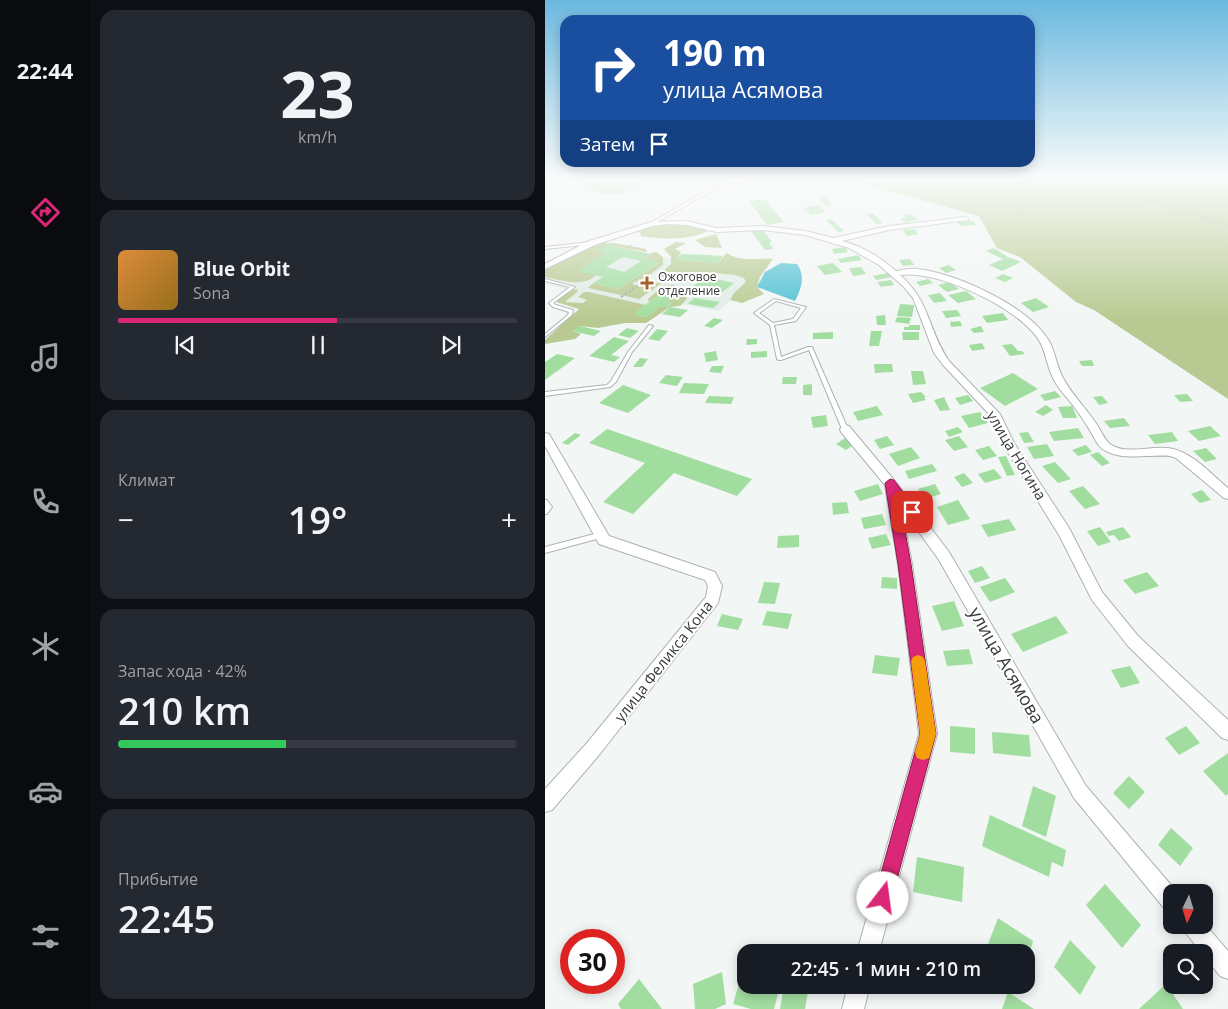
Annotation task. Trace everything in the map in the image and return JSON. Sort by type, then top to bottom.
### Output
[{"type":"street","name":"улица Ногина","points":[[545,268],[592,243],[648,225]]},
{"type":"street","name":"улица Ногина","points":[[693,225],[717,230],[761,228],[791,230],[835,240],[868,254],[907,285],[917,298],[939,353],[957,376],[995,414],[1008,443],[1064,532],[1097,596],[1133,641],[1228,732]]},
{"type":"street","points":[[835,240],[889,228],[914,225]]},
{"type":"street","points":[[894,274],[917,271],[939,276],[954,281],[1009,309],[1041,336],[1061,384],[1080,406],[1109,450],[1120,452],[1172,451],[1179,454],[1228,495]]},
{"type":"street","name":"улица Асямова","points":[[845,429],[890,483],[944,556],[1080,792],[1163,891]]},
{"type":"street","points":[[546,440],[602,535]]},
{"type":"street","points":[[870,944],[928,734],[905,564],[890,483]]},
{"type":"street","name":"улица Феликса Кона","points":[[545,803],[593,749],[713,599],[715,586],[710,576],[604,540],[602,535]]},
{"type":"street","points":[[1200,934],[1228,968]]},
{"type":"street","points":[[853,1009],[857,994]]},
{"type":"lane","points":[[545,248],[592,243]]},
{"type":"lane","points":[[545,280],[573,287],[551,303],[553,306],[571,311],[570,315],[545,336]]},
{"type":"lane","points":[[772,324],[793,320],[804,306],[775,300],[756,313],[772,324],[779,359],[810,348],[845,429]]},
{"type":"lane","points":[[545,394],[608,386],[613,382],[629,352],[651,326]]},
{"type":"lane","points":[[545,502],[549,507],[545,512]]},
{"type":"lane","points":[[545,550],[602,535]]},
{"type":"path","points":[[626,249],[633,244]]},
{"type":"path","points":[[621,297],[649,278]]},
{"type":"shaded area","name":"Ожоговое отделение","points":[[600,243],[675,259],[673,260],[748,278],[751,281],[718,311],[683,304],[669,307],[644,323],[559,300],[572,291],[545,284],[545,279]]},
{"type":"green space","points":[[658,225],[686,225],[708,231],[692,236],[658,238],[641,236],[637,231]]},
{"type":"green space","points":[[984,225],[1228,225],[1228,399],[1094,310],[1076,302],[1020,257],[997,248]]},
{"type":"green space","points":[[716,234],[722,248],[705,247],[695,240]]},
{"type":"green space","points":[[676,242],[686,243],[675,249],[681,252],[676,260],[718,263],[727,253],[743,259],[773,259],[760,277],[757,287],[764,294],[742,303],[730,300],[734,293],[746,282],[744,278],[735,275],[692,272],[673,279],[661,277],[660,274],[671,264],[671,257],[664,249]]},
{"type":"green space","points":[[599,243],[614,243],[646,249],[647,252],[608,245],[598,251],[607,253],[598,273],[591,279],[571,282],[545,277],[545,270]]},
{"type":"green space","points":[[654,252],[663,258],[663,265],[644,279],[632,283],[638,287],[651,283],[662,283],[639,299],[588,288],[593,283],[618,289],[659,263],[644,259]]},
{"type":"green space","points":[[673,285],[682,288],[687,299],[680,306],[670,307],[646,323],[625,323],[598,328],[580,326],[573,331],[581,334],[575,339],[545,344],[545,340],[579,309],[556,301],[572,290],[578,289],[565,302],[583,303],[587,300],[578,297],[584,292],[589,292],[646,305],[634,314],[647,317],[659,307],[668,307],[672,303],[667,302],[681,291],[668,288],[649,302],[648,299],[663,286]]},
{"type":"water","points":[[781,263],[797,264],[800,269],[802,282],[795,301],[757,287],[765,272]]},
{"type":"building","points":[[831,225],[838,225],[844,231],[838,232]]},
{"type":"building","points":[[762,229],[772,242],[769,243],[774,249],[765,250],[751,231]]},
{"type":"building","points":[[915,229],[918,234],[907,236],[903,230]]},
{"type":"building","points":[[608,245],[651,254],[644,259],[660,262],[618,289],[593,283],[603,277],[577,271],[607,253],[597,251]],"holes":[[[623,257],[641,261],[624,272],[606,267]]]},
{"type":"building","points":[[845,247],[848,252],[834,254],[832,249]]},
{"type":"building","points":[[994,248],[1008,257],[1021,262],[1002,271],[989,265],[1003,259],[986,251]]},
{"type":"building","points":[[681,254],[723,256],[718,263],[675,260]]},
{"type":"building","points":[[858,255],[862,260],[841,263],[838,259]]},
{"type":"building","points":[[910,259],[914,265],[903,266],[899,260]]},
{"type":"building","points":[[833,263],[842,272],[825,275],[817,266]]},
{"type":"building","points":[[949,265],[956,270],[946,273],[939,268]]},
{"type":"building","points":[[861,267],[866,274],[853,276],[849,268]]},
{"type":"building","points":[[888,273],[892,277],[876,280],[873,276]]},
{"type":"building","points":[[1003,274],[1013,278],[1005,282],[995,278]]},
{"type":"building","points":[[706,277],[734,283],[721,293],[693,286]]},
{"type":"building","points":[[928,279],[933,283],[920,286],[916,282]]},
{"type":"building","points":[[891,280],[894,285],[881,287],[877,282]]},
{"type":"building","points":[[949,282],[959,289],[947,292],[938,285]]},
{"type":"building","points":[[668,288],[681,290],[667,302],[672,303],[667,307],[659,307],[647,317],[633,314]]},
{"type":"building","points":[[966,291],[976,299],[958,303],[948,295]]},
{"type":"building","points":[[940,293],[947,301],[934,303],[928,295]]},
{"type":"building","points":[[694,298],[720,302],[713,308],[688,304]]},
{"type":"building","points":[[1036,298],[1049,307],[1033,312],[1021,303]]},
{"type":"building","points":[[900,304],[914,305],[912,317],[897,316]]},
{"type":"building","points":[[670,307],[688,310],[680,317],[662,314]]},
{"type":"building","points":[[957,310],[961,316],[946,318],[942,311]]},
{"type":"building","points":[[1003,313],[1008,320],[987,323],[982,316]]},
{"type":"building","points":[[885,315],[886,325],[877,325],[876,316]]},
{"type":"building","points":[[897,317],[911,318],[909,324],[895,322]]},
{"type":"building","points":[[714,318],[723,320],[712,328],[704,326]]},
{"type":"building","points":[[960,321],[962,326],[951,327],[950,322]]},
{"type":"building","points":[[909,325],[920,325],[920,330],[904,330],[904,327],[909,327]]},
{"type":"building","points":[[580,326],[601,331],[594,336],[572,331]]},
{"type":"building","points":[[981,326],[984,332],[974,333],[970,329]]},
{"type":"building","points":[[627,328],[639,331],[630,338],[618,335]]},
{"type":"building","points":[[657,329],[668,331],[659,341],[648,339]]},
{"type":"building","points":[[871,331],[882,331],[879,346],[869,346]]},
{"type":"building","points":[[833,332],[833,339],[813,339],[813,333]]},
{"type":"building","points":[[902,332],[919,332],[919,340],[903,340]]},
{"type":"building","points":[[614,337],[629,341],[611,355],[620,357],[614,362],[589,356]]},
{"type":"building","points":[[747,339],[757,339],[757,344],[746,345]]},
{"type":"building","points":[[982,343],[985,349],[972,351],[969,345]]},
{"type":"building","points":[[1012,344],[1018,351],[1022,351],[1025,354],[1010,356],[1002,345]]},
{"type":"building","points":[[716,351],[718,360],[706,362],[704,353]]},
{"type":"building","points":[[767,351],[767,357],[751,358],[751,352]]},
{"type":"building","points":[[557,354],[575,358],[545,380],[545,362]]},
{"type":"building","points":[[640,358],[648,359],[642,367],[633,367]]},
{"type":"building","points":[[1092,360],[1094,366],[1082,366],[1079,361]]},
{"type":"building","points":[[874,364],[892,364],[893,372],[875,373]]},
{"type":"building","points":[[712,366],[724,366],[721,373],[709,372]]},
{"type":"building","points":[[911,371],[923,371],[926,384],[913,385]]},
{"type":"building","points":[[1013,373],[1038,389],[1005,406],[980,388]]},
{"type":"building","points":[[666,375],[683,377],[677,386],[659,383]]},
{"type":"building","points":[[783,377],[797,377],[796,384],[782,384]]},
{"type":"building","points":[[684,383],[709,384],[704,394],[679,393]]},
{"type":"building","points":[[812,384],[812,395],[803,395],[803,385]]},
{"type":"building","points":[[623,385],[651,395],[628,413],[599,403]]},
{"type":"building","points":[[1055,391],[1061,397],[1045,401],[1040,395]]},
{"type":"building","points":[[921,392],[926,397],[924,398],[926,400],[913,403],[908,394]]},
{"type":"building","points":[[1187,394],[1193,401],[1180,402],[1174,395]]},
{"type":"building","points":[[968,395],[973,401],[960,405],[955,398]]},
{"type":"building","points":[[709,396],[734,397],[731,404],[705,403]]},
{"type":"building","points":[[1102,396],[1108,403],[1099,405],[1093,397]]},
{"type":"building","points":[[944,397],[950,410],[940,411],[934,400]]},
{"type":"building","points":[[1046,405],[1053,410],[1043,416],[1035,412]]},
{"type":"building","points":[[877,406],[883,415],[858,421],[853,412]]},
{"type":"building","points":[[1072,406],[1077,418],[1063,418],[1058,407]]},
{"type":"building","points":[[980,412],[988,423],[969,428],[961,416]]},
{"type":"building","points":[[826,415],[828,426],[813,428],[811,417]]},
{"type":"building","points":[[1124,418],[1130,426],[1110,428],[1104,421]]},
{"type":"building","points":[[1210,426],[1221,436],[1199,441],[1188,431]]},
{"type":"building","points":[[958,427],[963,432],[949,437],[945,431]]},
{"type":"building","points":[[1078,428],[1084,438],[1054,441],[1049,432]]},
{"type":"building","points":[[607,429],[752,479],[737,496],[674,473],[633,514],[603,502],[645,463],[589,443]]},
{"type":"building","points":[[1028,432],[1034,442],[1024,443],[1019,433]]},
{"type":"building","points":[[1172,432],[1178,441],[1155,444],[1148,435]]},
{"type":"building","points":[[575,433],[581,435],[568,445],[562,443]]},
{"type":"building","points":[[887,436],[894,445],[880,449],[874,440]]},
{"type":"building","points":[[959,436],[968,447],[954,451],[945,440]]},
{"type":"building","points":[[845,438],[855,444],[846,450],[836,444]]},
{"type":"building","points":[[1047,444],[1054,456],[1034,459],[1027,447]]},
{"type":"building","points":[[1086,445],[1092,452],[1078,456],[1072,450]]},
{"type":"building","points":[[989,446],[997,456],[983,460],[975,450]]},
{"type":"building","points":[[911,447],[920,458],[898,466],[889,454]]},
{"type":"building","points":[[1206,448],[1217,459],[1205,462],[1193,451]]},
{"type":"building","points":[[1098,452],[1110,463],[1102,466],[1090,455]]},
{"type":"building","points":[[1006,456],[1015,475],[1007,476],[998,457]]},
{"type":"building","points":[[1055,462],[1071,479],[1058,483],[1042,466]]},
{"type":"building","points":[[932,464],[937,471],[909,479],[905,471]]},
{"type":"building","points":[[994,469],[1002,478],[985,483],[978,474]]},
{"type":"building","points":[[964,473],[973,483],[962,487],[954,477]]},
{"type":"building","points":[[878,484],[883,494],[860,501],[854,491]]},
{"type":"building","points":[[935,484],[941,494],[925,499],[918,489]]},
{"type":"building","points":[[1083,486],[1100,504],[1085,509],[1069,491]]},
{"type":"building","points":[[1202,490],[1211,500],[1200,503],[1191,494]]},
{"type":"building","points":[[958,500],[970,519],[948,525],[937,507]]},
{"type":"building","points":[[847,502],[849,513],[833,515],[832,503]]},
{"type":"building","points":[[882,514],[886,525],[864,529],[861,518]]},
{"type":"building","points":[[1009,519],[1016,530],[988,537],[981,525]]},
{"type":"building","points":[[1100,527],[1111,542],[1098,546],[1087,531]]},
{"type":"building","points":[[1123,527],[1131,537],[1119,541],[1114,535],[1109,536],[1106,532]]},
{"type":"building","points":[[886,534],[891,545],[872,549],[868,538]]},
{"type":"building","points":[[799,535],[799,547],[777,548],[778,536]]},
{"type":"building","points":[[982,566],[990,578],[975,583],[968,571]]},
{"type":"building","points":[[1147,572],[1159,586],[1135,594],[1123,580]]},
{"type":"building","points":[[882,577],[897,578],[897,589],[881,588]]},
{"type":"building","points":[[1005,578],[1015,592],[990,602],[980,587]]},
{"type":"building","points":[[764,582],[780,583],[775,604],[758,603]]},
{"type":"building","points":[[954,601],[964,626],[942,631],[932,606]]},
{"type":"building","points":[[767,611],[792,614],[788,629],[762,625]]},
{"type":"building","points":[[722,614],[743,619],[738,630],[717,626]]},
{"type":"building","points":[[1056,616],[1068,633],[1023,652],[1011,634]]},
{"type":"building","points":[[969,649],[973,664],[947,666],[943,651]]},
{"type":"building","points":[[875,655],[900,658],[897,676],[872,673]]},
{"type":"building","points":[[1130,666],[1140,683],[1121,688],[1111,670]]},
{"type":"building","points":[[950,726],[975,728],[975,754],[950,752]]},
{"type":"building","points":[[1186,726],[1200,743],[1179,755],[1165,738]]},
{"type":"building","points":[[992,732],[1029,735],[1031,757],[993,753]]},
{"type":"building","points":[[1228,753],[1228,794],[1226,796],[1203,771]]},
{"type":"building","points":[[1129,776],[1145,792],[1129,809],[1113,793]]},
{"type":"building","points":[[1033,786],[1056,796],[1046,837],[1022,826]]},
{"type":"building","points":[[990,815],[1066,850],[1063,867],[1052,862],[1049,877],[982,846]]},
{"type":"building","points":[[1171,828],[1193,848],[1180,866],[1158,845]]},
{"type":"building","points":[[917,857],[964,867],[962,902],[913,892]]},
{"type":"building","points":[[1105,884],[1141,925],[1122,948],[1086,905]]},
{"type":"building","points":[[998,918],[1033,941],[1032,944],[988,944]]},
{"type":"building","points":[[1070,940],[1096,967],[1080,995],[1054,967]]},
{"type":"building","points":[[722,972],[726,1004],[715,1009],[695,1009],[693,984]]},
{"type":"building","points":[[639,979],[662,1009],[621,1009],[618,1004]]},
{"type":"building","points":[[1163,987],[1163,994],[1173,994],[1183,1009],[1139,1009]]},
{"type":"building","points":[[737,990],[737,994],[778,994],[774,1009],[751,1009],[733,1004]]},
{"type":"building","points":[[782,994],[808,994],[805,1009],[780,1009]]},
{"type":"building","points":[[1007,994],[1011,994],[1034,1009],[1002,1009]]},
{"type":"slow traffic","points":[[918,661],[928,734],[923,752]]},
{"type":"place","name":"Ожоговое отделение","points":[[647,283]]},
{"type":"route","points":[[883,898],[928,734],[905,564],[890,483],[912,512]]}]
